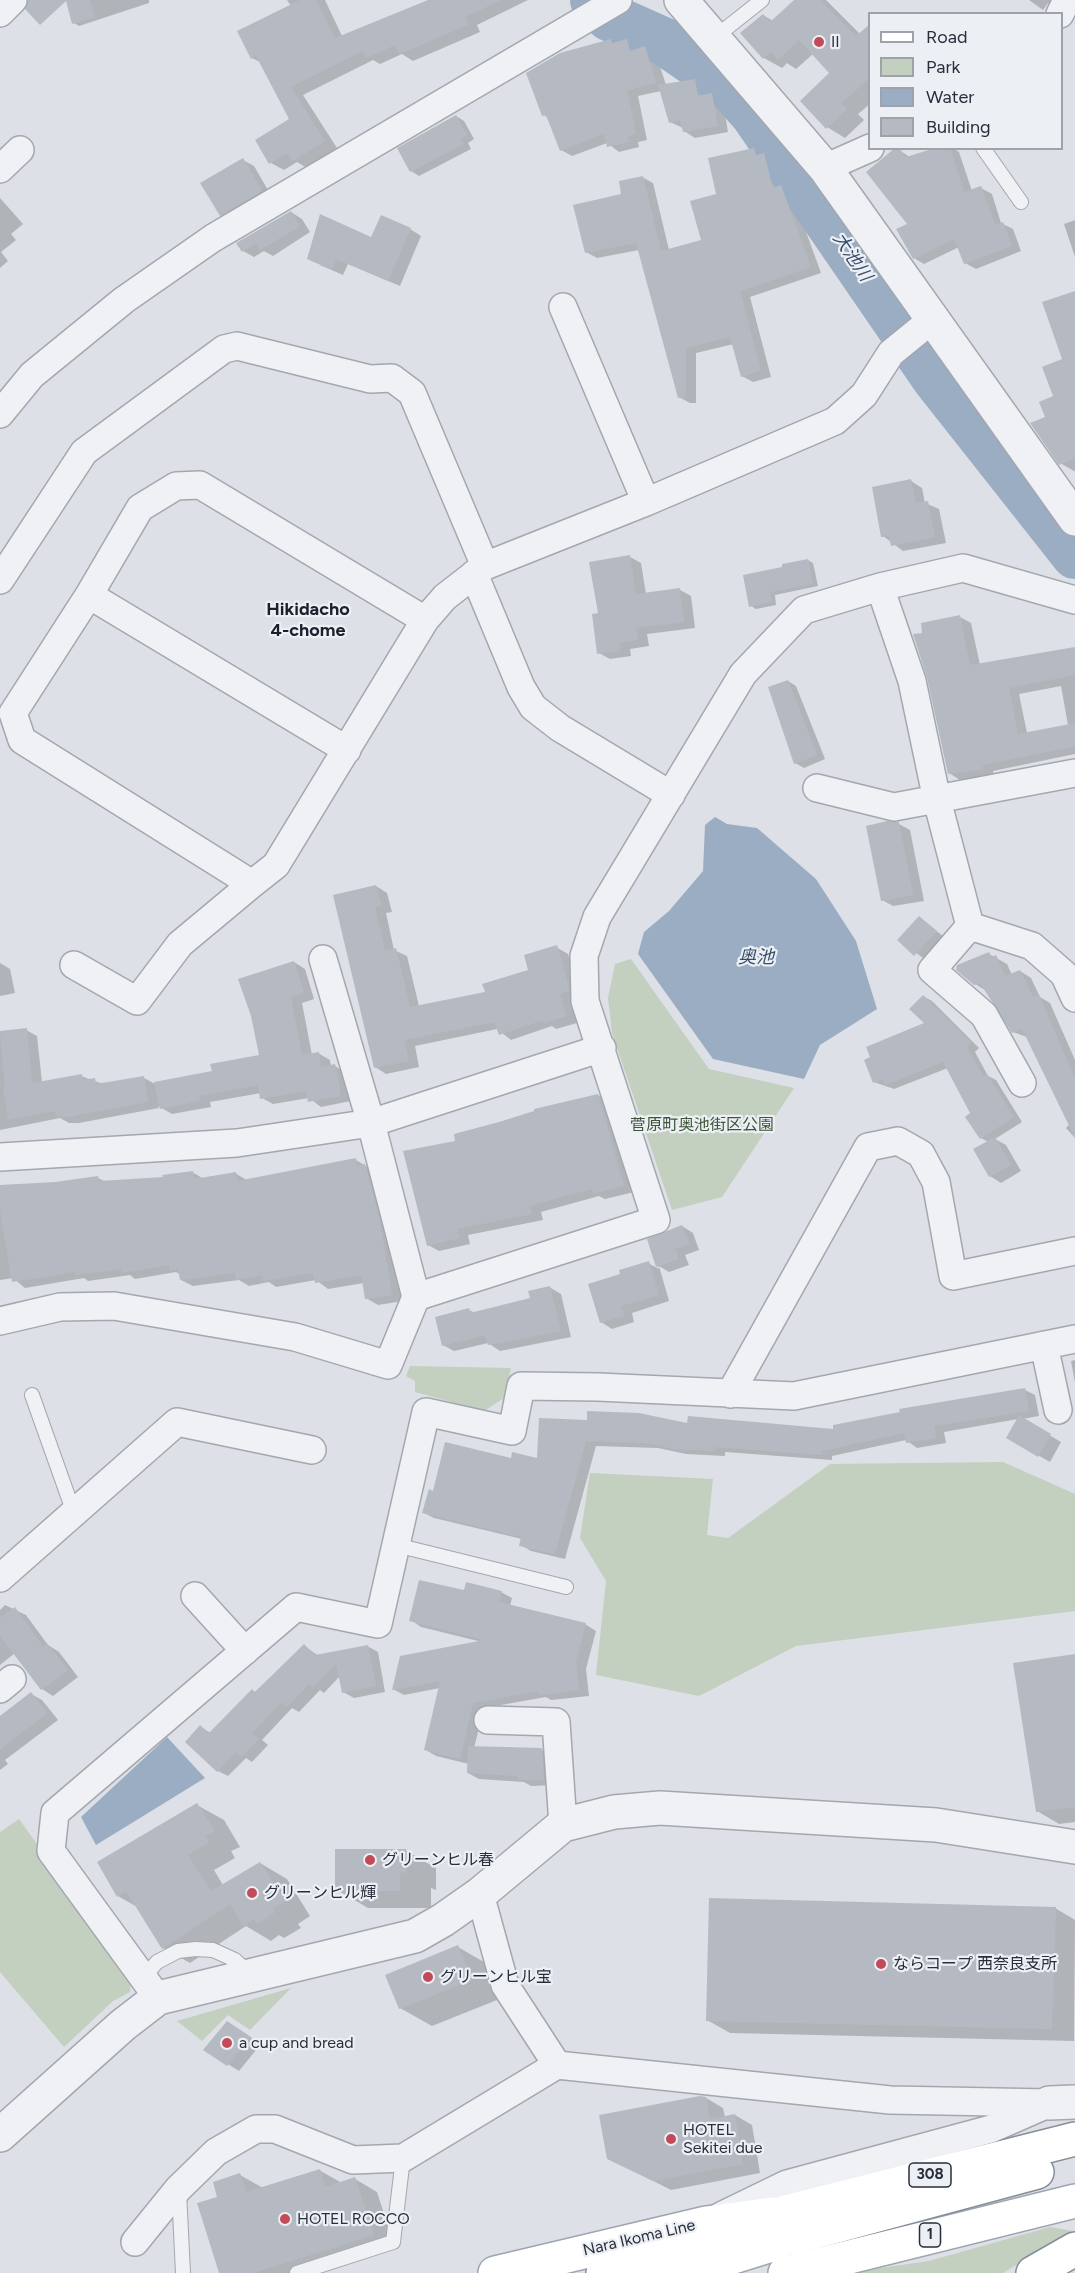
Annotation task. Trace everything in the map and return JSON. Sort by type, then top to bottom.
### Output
[{"type":"main road","name":"308","points":[[789,2225],[1075,2139]]},
{"type":"main road","name":"308","points":[[789,2225],[1075,2163]]},
{"type":"main road","name":"1","points":[[785,2273],[1075,2201]]},
{"type":"main road","points":[[603,2273],[710,2234],[789,2225]]},
{"type":"main road","points":[[682,2273],[789,2225]]},
{"type":"main road","name":"Nara Ikoma Line","points":[[495,2273],[710,2234]]},
{"type":"main road","points":[[1033,2273],[1075,2250]]},
{"type":"street","points":[[0,13],[13,0]]},
{"type":"street","points":[[681,0],[825,168],[926,324],[1075,519]]},
{"type":"street","points":[[0,414],[32,375],[124,300],[213,238],[608,6]]},
{"type":"street","points":[[825,168],[868,149]]},
{"type":"street","points":[[0,169],[20,150]]},
{"type":"street","points":[[563,308],[646,502]]},
{"type":"street","points":[[74,965],[137,1001],[180,944],[276,865],[425,620],[445,597],[480,570],[835,421],[864,395],[891,353],[926,324]]},
{"type":"street","points":[[0,580],[84,452],[224,349],[237,346],[370,379],[392,378],[412,393],[480,570],[521,687],[533,707],[560,728],[671,795]]},
{"type":"street","points":[[252,885],[22,740],[13,713],[89,595],[140,508],[176,486],[200,485],[425,620]]},
{"type":"street","points":[[416,1297],[656,1220],[585,1001],[584,956],[597,917],[743,674],[804,610],[880,587],[963,568],[1075,600]]},
{"type":"street","points":[[880,587],[912,681],[937,800],[970,926]]},
{"type":"street","points":[[89,595],[347,750]]},
{"type":"street","points":[[817,788],[894,807],[1075,773]]},
{"type":"street","points":[[970,926],[1032,946],[1064,974],[1075,998]]},
{"type":"street","points":[[970,926],[932,970],[984,1015],[1022,1083]]},
{"type":"street","points":[[0,1321],[60,1307],[114,1306],[295,1337],[388,1365],[416,1297],[371,1123],[323,959]]},
{"type":"street","points":[[0,1157],[237,1143],[371,1123],[602,1048]]},
{"type":"street","points":[[730,1394],[868,1147],[898,1141],[921,1154],[936,1182],[953,1276],[1075,1251]]},
{"type":"street","points":[[151,1988],[51,1851],[55,1813],[296,1607],[378,1624],[426,1412],[512,1431],[521,1386],[598,1387],[794,1396],[1075,1339]]},
{"type":"street","points":[[1044,1345],[1058,1410]]},
{"type":"street","points":[[0,1578],[177,1422],[312,1450]]},
{"type":"street","points":[[195,1596],[245,1651]]},
{"type":"street","points":[[488,1720],[556,1722],[563,1825]]},
{"type":"street","points":[[0,2135],[123,2025],[151,1988],[250,1974],[415,1936],[480,1894],[563,1825],[614,1812],[660,1808],[936,1825],[1075,1847]]},
{"type":"street","points":[[480,1894],[505,1985],[557,2065]]},
{"type":"street","points":[[135,2242],[178,2189],[216,2152],[256,2129],[275,2129],[353,2160],[403,2158],[557,2065],[890,2100],[1062,2103]]},
{"type":"street","points":[[710,2234],[787,2184],[991,2129],[1062,2103]]},
{"type":"lane","points":[[714,38],[762,0]]},
{"type":"lane","points":[[984,150],[1021,202]]},
{"type":"lane","points":[[32,1395],[74,1513]]},
{"type":"lane","points":[[396,1545],[566,1587]]},
{"type":"lane","points":[[297,2273],[393,2242],[403,2158]]},
{"type":"lane","points":[[178,2189],[183,2273]]},
{"type":"green space","name":"菅原町奥池街区公園","points":[[631,959],[709,1069],[794,1088],[722,1197],[672,1210],[612,1033],[608,998],[615,964]]},
{"type":"green space","points":[[410,1366],[511,1368],[504,1398],[484,1411],[415,1392],[415,1381],[406,1376]]},
{"type":"green space","points":[[1003,1462],[1075,1494],[1075,1611],[796,1646],[699,1696],[596,1675],[606,1581],[580,1538],[590,1473],[713,1479],[707,1535],[728,1538],[830,1464]]},
{"type":"green space","points":[[19,1819],[131,1975],[130,1992],[113,2001],[64,2047],[0,1972],[0,1832]]},
{"type":"green space","points":[[291,1988],[250,2030],[228,2015],[202,2041],[177,2021]]},
{"type":"green space","points":[[1050,2227],[1073,2231],[1003,2273],[845,2273],[929,2261]]},
{"type":"water","name":"奥池","points":[[715,817],[727,824],[757,828],[816,879],[856,941],[877,1009],[820,1045],[804,1079],[713,1059],[638,954],[644,932],[669,911],[703,871],[705,825]]},
{"type":"water","points":[[167,1737],[205,1778],[96,1845],[81,1817]]},
{"type":"building","points":[[28,0],[90,0],[95,17],[72,24],[66,1],[40,25],[25,9]]},
{"type":"building","points":[[300,0],[316,0],[335,38],[428,0],[501,0],[465,17],[468,25],[399,54],[395,45],[366,58],[363,51],[291,87],[325,141],[293,161],[287,153],[269,164],[255,140],[289,119],[256,56],[251,59],[237,31]]},
{"type":"building","points":[[794,0],[820,0],[856,36],[868,26],[868,80],[841,103],[847,109],[826,129],[800,101],[829,73],[799,40],[778,60],[771,52],[763,59],[740,33],[763,14],[770,22]]},
{"type":"building","points":[[611,39],[612,43],[627,39],[630,51],[645,46],[656,83],[627,90],[636,134],[628,136],[629,142],[607,147],[604,134],[560,151],[546,115],[542,116],[526,73],[560,53]]},
{"type":"building","points":[[695,79],[698,96],[712,93],[718,126],[683,132],[680,120],[669,123],[658,85]]},
{"type":"building","points":[[456,115],[467,135],[461,138],[464,144],[410,172],[397,148]]},
{"type":"building","points":[[754,148],[756,155],[764,153],[773,188],[781,185],[811,267],[740,291],[761,371],[741,377],[730,337],[686,348],[686,397],[678,398],[636,243],[585,253],[573,205],[621,194],[619,181],[643,176],[661,251],[701,240],[690,201],[716,194],[708,158]]},
{"type":"building","points":[[893,150],[901,150],[906,157],[929,150],[951,150],[964,192],[981,186],[995,225],[1003,222],[1012,246],[964,264],[954,239],[913,259],[896,229],[907,224],[866,172]]},
{"type":"building","points":[[243,158],[262,191],[220,216],[200,183]]},
{"type":"building","points":[[291,211],[300,226],[260,250],[256,243],[242,252],[236,243]]},
{"type":"building","points":[[320,214],[371,237],[381,215],[411,228],[388,281],[336,259],[332,270],[307,259]]},
{"type":"building","points":[[1075,291],[1075,458],[1059,465],[1030,423],[1045,417],[1039,402],[1053,396],[1042,367],[1062,359],[1042,302]]},
{"type":"building","points":[[911,479],[916,503],[928,501],[935,537],[891,546],[889,536],[881,537],[872,487]]},
{"type":"building","points":[[630,555],[636,594],[680,588],[684,622],[636,628],[638,640],[619,643],[620,651],[597,654],[592,614],[598,613],[589,562]]},
{"type":"building","points":[[808,559],[813,584],[770,592],[772,602],[749,607],[743,575]]},
{"type":"building","points":[[960,615],[970,665],[1075,647],[1075,675],[1009,688],[1018,734],[1075,723],[1075,746],[983,765],[983,769],[948,774],[927,678],[913,634],[922,633],[921,623]]},
{"type":"building","points":[[788,680],[817,755],[794,764],[768,687]]},
{"type":"building","points":[[887,821],[899,822],[913,895],[881,901],[866,826]]},
{"type":"building","points":[[376,885],[381,906],[375,907],[385,951],[396,948],[410,1007],[485,992],[482,984],[528,970],[524,955],[557,945],[569,988],[569,991],[560,994],[566,1016],[544,1023],[543,1020],[499,1035],[494,1022],[404,1040],[409,1061],[374,1068],[333,895]]},
{"type":"building","points":[[919,916],[937,931],[914,956],[897,940]]},
{"type":"building","points":[[989,952],[991,957],[996,955],[1005,976],[1020,970],[1033,997],[1039,995],[1075,1079],[1075,1138],[1022,1029],[1012,1033],[980,983],[974,985],[956,970],[957,965]]},
{"type":"building","points":[[294,961],[304,993],[291,997],[302,1055],[319,1052],[321,1067],[335,1064],[341,1096],[308,1102],[306,1091],[260,1099],[258,1085],[199,1096],[200,1101],[160,1109],[154,1082],[212,1071],[210,1064],[259,1055],[251,1016],[238,979]]},
{"type":"building","points":[[923,995],[971,1042],[967,1047],[983,1076],[987,1074],[1014,1117],[980,1139],[965,1117],[970,1113],[943,1062],[885,1085],[882,1079],[873,1083],[864,1060],[870,1057],[866,1047],[924,1023],[909,1009]]},
{"type":"building","points":[[27,1028],[32,1083],[82,1074],[83,1080],[95,1078],[96,1084],[144,1076],[148,1102],[67,1117],[57,1117],[55,1111],[8,1120],[3,1088],[5,1087],[0,1031]]},
{"type":"building","points":[[598,1094],[624,1186],[593,1194],[592,1189],[539,1203],[530,1206],[532,1214],[457,1229],[459,1238],[427,1246],[403,1151],[455,1141],[454,1134],[499,1122],[534,1111],[534,1109]]},
{"type":"building","points":[[995,1137],[1011,1165],[989,1177],[973,1149]]},
{"type":"building","points":[[356,1158],[357,1165],[365,1164],[379,1215],[392,1295],[365,1299],[361,1275],[315,1283],[313,1273],[263,1281],[262,1275],[236,1280],[235,1273],[180,1280],[178,1269],[170,1271],[169,1265],[122,1273],[121,1269],[75,1275],[75,1272],[12,1282],[0,1209],[0,1185],[55,1182],[98,1176],[99,1181],[163,1177],[162,1175],[193,1171],[194,1179],[236,1172],[237,1181]]},
{"type":"building","points":[[682,1225],[689,1244],[675,1249],[679,1259],[656,1267],[647,1239]]},
{"type":"building","points":[[649,1261],[659,1295],[621,1306],[624,1316],[600,1323],[588,1284],[620,1274],[619,1270]]},
{"type":"building","points":[[550,1286],[561,1331],[488,1345],[485,1335],[442,1346],[435,1317],[469,1308],[470,1313],[530,1298],[528,1291]]},
{"type":"building","points":[[1025,1388],[1029,1411],[934,1426],[936,1438],[906,1443],[904,1433],[822,1451],[822,1455],[715,1447],[715,1451],[674,1449],[647,1443],[586,1441],[555,1554],[519,1546],[521,1537],[422,1513],[429,1489],[433,1491],[445,1442],[511,1458],[512,1452],[537,1458],[539,1418],[587,1420],[587,1411],[639,1413],[687,1423],[688,1416],[833,1429],[833,1425],[900,1412],[899,1409]]},
{"type":"building","points":[[1019,1415],[1051,1434],[1038,1457],[1006,1438]]},
{"type":"building","points":[[419,1580],[464,1590],[466,1582],[502,1591],[499,1602],[586,1623],[576,1662],[579,1690],[539,1695],[538,1691],[473,1703],[460,1759],[424,1750],[440,1681],[392,1690],[400,1656],[484,1640],[409,1621]]},
{"type":"building","points":[[15,1607],[43,1647],[47,1643],[68,1670],[41,1690],[0,1636],[0,1618]]},
{"type":"building","points":[[304,1644],[315,1655],[368,1645],[376,1686],[342,1693],[336,1663],[313,1688],[309,1684],[287,1707],[282,1702],[252,1733],[259,1739],[241,1757],[236,1752],[217,1772],[185,1742],[200,1725],[209,1733],[252,1689],[255,1692]]},
{"type":"building","points":[[1075,1654],[1075,1807],[1036,1812],[1013,1663]]},
{"type":"building","points":[[31,1692],[47,1713],[0,1750],[0,1716]]},
{"type":"building","points":[[468,1746],[542,1748],[544,1780],[518,1780],[518,1776],[467,1773]]},
{"type":"building","points":[[197,1803],[215,1831],[205,1836],[209,1842],[188,1855],[211,1891],[260,1862],[285,1901],[273,1908],[275,1912],[257,1924],[254,1919],[243,1926],[230,1904],[162,1949],[126,1891],[117,1897],[97,1862]]},
{"type":"building","name":"グリーンヒル春","points":[[335,1849],[406,1849],[406,1873],[400,1872],[400,1891],[335,1891]]},
{"type":"building","name":"ならコープ 西奈良支所","points":[[709,1898],[1056,1907],[1052,2029],[706,2021]]},
{"type":"building","name":"グリーンヒル宝","points":[[458,1945],[472,1980],[399,2009],[385,1975]]},
{"type":"building","name":"a cup and bread","points":[[227,2021],[251,2037],[227,2066],[203,2050]]},
{"type":"building","name":"HOTEL Sekitei due","points":[[700,2096],[706,2097],[710,2119],[735,2114],[743,2164],[653,2181],[607,2159],[599,2115]]},
{"type":"building","name":"HOTEL ROCCO","points":[[320,2169],[325,2187],[355,2177],[374,2235],[253,2273],[219,2273],[197,2203],[217,2197],[213,2182],[240,2173],[246,2192]]},
{"type":"waterway","name":"大池川","points":[[594,0],[609,17],[665,42],[729,86],[754,114],[936,379],[1075,555]]},
{"type":"place","name":"II","points":[[819,42]]},
{"type":"place","name":"グリーンヒル春","points":[[370,1860]]},
{"type":"place","name":"グリーンヒル輝","points":[[252,1893]]},
{"type":"place","name":"ならコープ 西奈良支所","points":[[881,1964]]},
{"type":"place","name":"グリーンヒル宝","points":[[428,1977]]},
{"type":"place","name":"a cup and bread","points":[[227,2043]]},
{"type":"place","name":"HOTEL Sekitei due","points":[[671,2139]]},
{"type":"place","name":"HOTEL ROCCO","points":[[285,2219]]},
{"type":"district","name":"Hikidacho 4-chome","points":[[308,620]]}]
